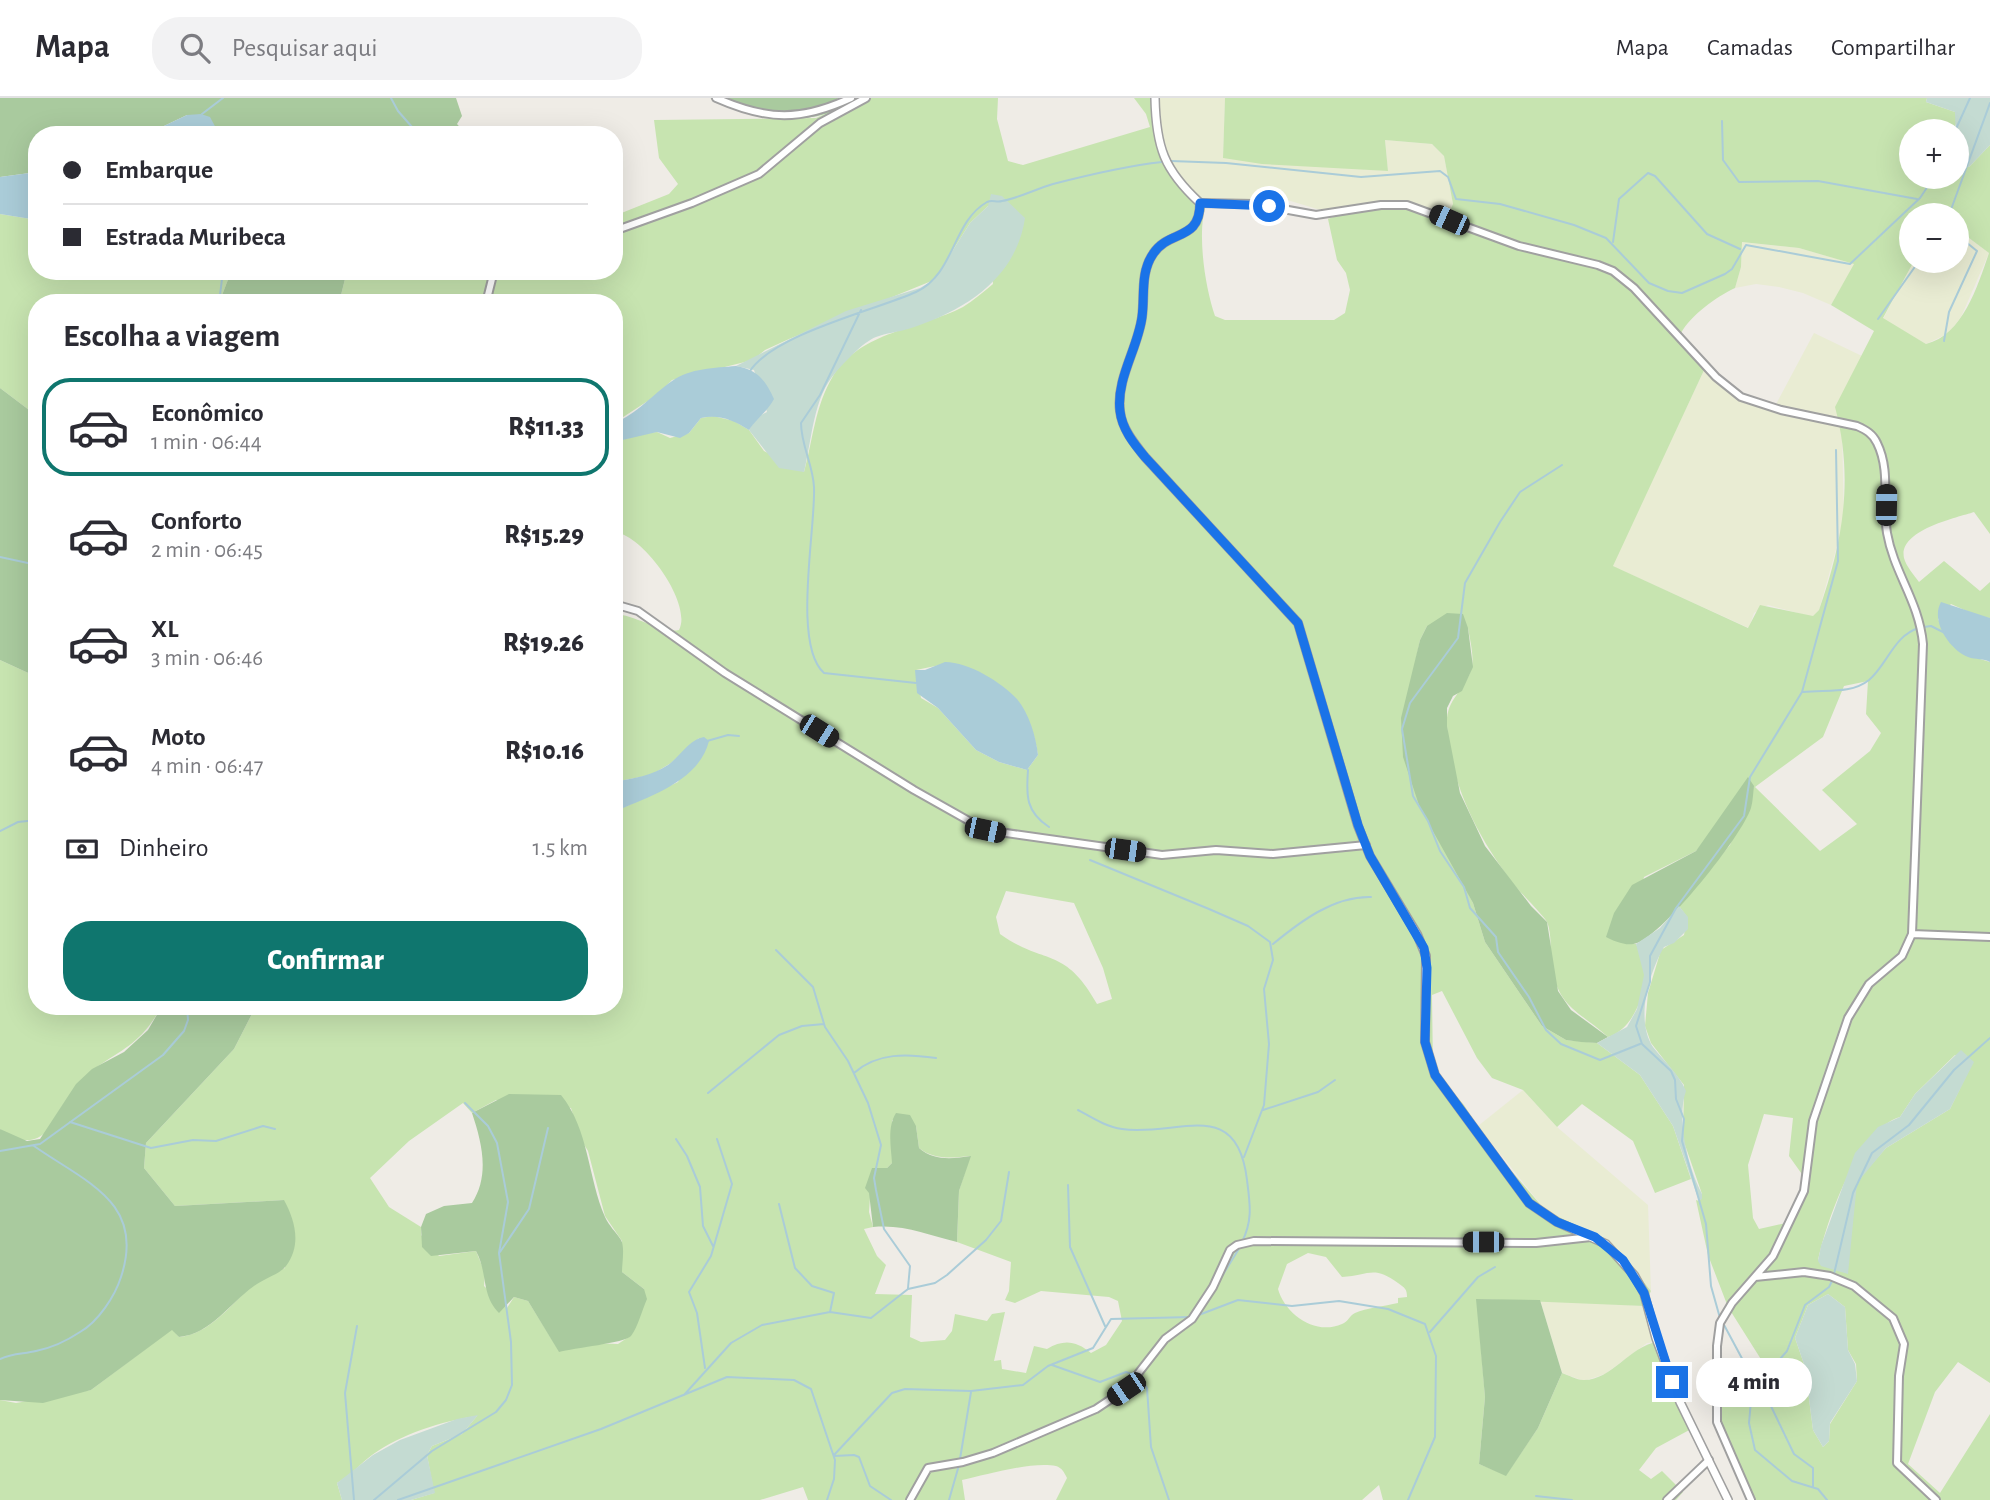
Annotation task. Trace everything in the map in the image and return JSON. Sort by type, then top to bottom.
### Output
[{"type":"street","points":[[716,98],[758,111],[795,116],[813,114],[851,98]]},
{"type":"street","points":[[623,228],[692,203],[759,174],[820,123],[866,98]]},
{"type":"street","points":[[1155,98],[1164,160],[1180,185],[1200,203],[1255,204],[1316,215],[1381,205],[1407,205],[1519,246],[1598,265],[1613,271],[1634,288],[1716,377],[1741,397],[1781,410],[1857,426],[1873,436],[1885,471],[1890,546],[1916,607],[1923,644],[1912,934],[1902,956],[1869,984],[1848,1018],[1813,1121],[1804,1191],[1778,1248],[1732,1303],[1720,1323],[1715,1408],[1720,1430],[1745,1481],[1751,1500]]},
{"type":"street","points":[[1200,203],[1199,218],[1192,230],[1158,248],[1146,270],[1142,318],[1122,387],[1120,413],[1125,429],[1145,457],[1298,623],[1366,845],[1426,956],[1425,1042],[1435,1075],[1529,1203],[1557,1222],[1595,1237],[1623,1260],[1644,1293],[1664,1363],[1728,1500]]},
{"type":"street","points":[[623,607],[638,611],[725,673],[914,790],[985,830],[1162,855],[1216,850],[1273,854],[1366,845]]},
{"type":"street","points":[[1912,934],[1990,937]]},
{"type":"street","points":[[910,1500],[928,1468],[993,1453],[1096,1409],[1126,1389],[1165,1339],[1192,1319],[1213,1287],[1230,1250],[1237,1245],[1254,1241],[1536,1243],[1595,1237]]},
{"type":"street","points":[[1755,1277],[1804,1272],[1830,1276],[1854,1286],[1893,1318],[1904,1344],[1898,1388],[1897,1463],[1936,1500]]},
{"type":"street","points":[[1667,1500],[1709,1460]]},
{"type":"green space","points":[[0,98],[456,98],[462,116],[457,124],[459,126],[209,126],[187,115],[164,126],[28,126],[28,173],[0,177]]},
{"type":"green space","points":[[710,98],[838,98],[831,112],[800,119],[770,116]]},
{"type":"green space","points":[[838,98],[998,98],[997,119],[1008,161],[1023,165],[1150,127],[1146,114],[1134,98],[1159,98],[1158,132],[1166,156],[1191,190],[1207,202],[1202,228],[1205,275],[1215,316],[1225,320],[1334,320],[1345,313],[1350,290],[1346,273],[1337,260],[1328,219],[1364,206],[1382,203],[1406,204],[1443,213],[1449,213],[1453,204],[1444,156],[1432,144],[1385,140],[1388,171],[1262,164],[1223,158],[1225,98],[1927,98],[1926,102],[1955,112],[1957,119],[1899,119],[1899,189],[1969,189],[1969,167],[1990,145],[1990,534],[1974,512],[1919,533],[1905,548],[1904,558],[1919,582],[1944,561],[1980,591],[1990,582],[1990,618],[1980,617],[1951,604],[1938,619],[1944,631],[1980,659],[1990,662],[1990,1383],[1958,1362],[1935,1392],[1908,1464],[1940,1493],[1990,1414],[1990,1500],[1754,1500],[1718,1428],[1722,1378],[1750,1383],[1769,1372],[1728,1307],[1708,1255],[1696,1200],[1699,1201],[1702,1194],[1683,1139],[1684,1085],[1651,1043],[1645,1026],[1648,993],[1661,950],[1684,935],[1687,917],[1679,906],[1730,845],[1754,786],[1696,851],[1644,877],[1628,944],[1636,944],[1642,957],[1644,986],[1632,1018],[1617,1033],[1608,1037],[1572,1008],[1559,991],[1552,965],[1547,922],[1515,886],[1490,850],[1461,791],[1454,770],[1447,717],[1472,666],[1468,628],[1427,626],[1420,640],[1413,673],[1459,875],[1473,903],[1485,942],[1542,1026],[1566,1040],[1597,1043],[1640,1075],[1673,1126],[1691,1179],[1655,1193],[1633,1141],[1582,1104],[1557,1127],[1523,1090],[1492,1078],[1477,1058],[1442,991],[1432,995],[1433,1069],[1464,1105],[1491,1147],[1546,1211],[1598,1235],[1621,1254],[1651,1291],[1644,1306],[1477,1299],[1485,1397],[1479,1464],[1506,1475],[1538,1428],[1562,1373],[1581,1380],[1593,1379],[1638,1350],[1657,1342],[1693,1428],[1656,1448],[1639,1470],[1651,1479],[1662,1471],[1683,1492],[1676,1500],[1383,1500],[1379,1485],[1362,1500],[1056,1500],[1067,1478],[1060,1468],[1046,1465],[1022,1467],[962,1480],[965,1500],[808,1500],[803,1487],[760,1500],[411,1500],[434,1493],[427,1455],[432,1446],[462,1434],[477,1416],[422,1429],[383,1448],[337,1483],[342,1500],[0,1500],[0,1400],[16,1403],[91,1390],[172,1329],[179,1337],[200,1331],[255,1284],[285,1268],[284,1200],[175,1206],[144,1168],[146,1143],[234,1049],[251,1015],[623,1015],[623,808],[678,782],[699,738],[671,763],[651,775],[623,780],[623,615],[672,631],[679,630],[681,618],[679,604],[663,572],[651,557],[623,535],[623,440],[657,432],[670,438],[689,433],[701,418],[713,416],[734,421],[749,430],[764,451],[804,472],[822,399],[833,376],[845,361],[875,340],[963,307],[993,284],[988,206],[970,223],[934,280],[789,339],[765,350],[753,360],[672,380],[657,395],[623,417],[623,294],[341,294],[345,280],[623,280],[623,212],[669,194],[678,184],[659,158],[654,120],[816,118],[834,110]],"holes":[[[1899,203],[1969,203],[1969,238],[1989,253],[1967,307],[1959,320],[1939,339],[1926,344],[1883,318],[1907,273],[1899,273]],[[1742,242],[1799,248],[1854,264],[1831,305],[1874,331],[1835,407],[1841,433],[1845,485],[1840,535],[1819,610],[1813,616],[1760,605],[1748,628],[1613,566],[1705,368],[1685,349],[1681,333],[1705,307],[1735,288],[1741,267]],[[945,664],[996,684],[1019,704],[1034,735],[1038,755],[1027,770],[999,762],[976,750],[938,708],[921,698],[916,670]],[[1868,681],[1866,714],[1881,733],[1870,751],[1822,790],[1857,824],[1820,851],[1755,787],[1823,737],[1844,686]],[[1006,891],[1074,903],[1103,968],[1112,999],[1097,1004],[1085,985],[1063,964],[1015,944],[1000,934],[996,917]],[[1955,1055],[1973,1062],[1950,1109],[1886,1148],[1863,1174],[1818,1261],[1828,1224],[1858,1157],[1871,1139],[1885,1125],[1900,1117],[1915,1094]],[[496,1100],[571,1108],[580,1138],[588,1151],[605,1216],[622,1241],[622,1272],[644,1289],[640,1314],[630,1336],[618,1344],[592,1343],[559,1351],[528,1301],[514,1297],[507,1308],[484,1286],[485,1273],[476,1251],[439,1256],[421,1235],[421,1227],[389,1207],[370,1178],[409,1141],[463,1103],[472,1113]],[[1764,1114],[1793,1118],[1789,1156],[1804,1177],[1804,1188],[1786,1223],[1759,1229],[1753,1218],[1748,1165]],[[892,1120],[916,1126],[919,1148],[931,1155],[970,1156],[959,1191],[957,1242],[1011,1262],[1009,1291],[1005,1300],[1015,1303],[1041,1291],[1109,1297],[1118,1301],[1122,1321],[1106,1345],[1091,1353],[1070,1343],[1047,1349],[1034,1346],[1026,1373],[1002,1369],[1001,1360],[994,1361],[1005,1312],[992,1314],[987,1321],[955,1314],[952,1331],[945,1340],[921,1342],[910,1337],[912,1295],[875,1294],[886,1265],[877,1256],[864,1229],[873,1227],[869,1212],[872,1168],[887,1168],[892,1163]],[[1308,1253],[1326,1257],[1342,1277],[1371,1272],[1390,1277],[1404,1288],[1407,1297],[1398,1298],[1398,1303],[1355,1313],[1346,1322],[1332,1327],[1312,1325],[1287,1307],[1278,1289],[1287,1264]],[[1828,1294],[1845,1307],[1848,1350],[1856,1364],[1857,1381],[1830,1424],[1829,1441],[1823,1447],[1813,1430],[1805,1367],[1795,1338],[1808,1305]]]},
{"type":"green space","points":[[1159,98],[1225,98],[1223,158],[1388,171],[1385,140],[1432,144],[1444,156],[1453,204],[1449,213],[1356,209],[1328,219],[1327,212],[1274,196],[1262,206],[1248,206],[1230,199],[1216,198],[1207,202],[1187,189],[1159,137]]},
{"type":"green space","points":[[1927,98],[1990,98],[1990,145],[1969,167],[1969,119],[1955,119],[1955,112],[1926,102]]},
{"type":"green space","points":[[991,194],[1002,196],[1025,218],[1020,240],[1011,259],[998,276],[966,303],[948,313],[908,329],[876,337],[860,347],[836,372],[822,394],[814,419],[804,472],[779,468],[749,430],[757,417],[767,412],[754,370],[736,366],[846,311],[920,288],[934,280],[970,223],[988,206]]},
{"type":"green space","points":[[0,214],[28,219],[28,280],[228,280],[222,294],[28,294],[28,409],[0,388]]},
{"type":"green space","points":[[1969,238],[1989,253],[1961,317],[1949,333],[1926,344],[1883,319],[1908,273],[1969,273]]},
{"type":"green space","points":[[1742,242],[1799,248],[1855,264],[1831,305],[1803,293],[1779,287],[1756,284],[1735,288],[1741,267]]},
{"type":"green space","points":[[228,280],[345,280],[341,294],[222,294]]},
{"type":"green space","points":[[1814,333],[1862,356],[1836,407],[1842,433],[1844,521],[1819,610],[1813,617],[1768,605],[1754,613],[1749,628],[1612,566],[1705,368],[1728,386],[1773,410]]},
{"type":"green space","points":[[0,388],[28,409],[28,673],[0,660]]},
{"type":"green space","points":[[1447,613],[1463,614],[1468,628],[1473,667],[1462,691],[1453,696],[1447,708],[1447,726],[1460,793],[1485,846],[1531,906],[1547,922],[1558,991],[1571,1010],[1608,1037],[1597,1043],[1566,1040],[1542,1026],[1485,942],[1473,903],[1420,808],[1403,757],[1401,718],[1420,640],[1427,626]]},
{"type":"green space","points":[[0,660],[28,673],[28,1015],[156,1015],[140,1037],[82,1080],[42,1135],[25,1140],[0,1129]]},
{"type":"green space","points":[[1748,777],[1754,786],[1751,808],[1745,821],[1718,861],[1683,904],[1649,936],[1637,943],[1625,944],[1606,937],[1614,913],[1632,885],[1696,851]]},
{"type":"green space","points":[[1679,906],[1688,917],[1688,929],[1674,943],[1664,947],[1658,958],[1646,997],[1645,1024],[1653,1047],[1686,1091],[1683,1102],[1683,1129],[1692,1171],[1702,1194],[1699,1201],[1673,1126],[1640,1075],[1597,1043],[1627,1027],[1637,1009],[1644,975],[1636,944],[1660,928]]},
{"type":"green space","points":[[157,1015],[251,1015],[234,1049],[146,1143],[144,1168],[175,1206],[284,1200],[294,1224],[295,1241],[291,1258],[283,1269],[254,1286],[220,1317],[201,1330],[179,1337],[172,1330],[91,1390],[43,1403],[0,1400],[0,1129],[27,1141],[40,1139],[76,1084],[92,1069],[124,1052],[148,1030]]},
{"type":"green space","points":[[1961,1050],[1974,1062],[1950,1109],[1886,1148],[1857,1183],[1848,1274],[1821,1266],[1818,1261],[1821,1246],[1855,1153],[1878,1127],[1900,1117],[1915,1094]]},
{"type":"green space","points":[[1523,1090],[1557,1127],[1648,1205],[1651,1291],[1621,1254],[1598,1235],[1546,1211],[1478,1126]]},
{"type":"green space","points":[[509,1094],[561,1095],[570,1108],[583,1138],[599,1202],[608,1223],[622,1243],[622,1272],[644,1289],[647,1299],[636,1328],[627,1339],[559,1352],[528,1301],[514,1297],[499,1313],[493,1306],[476,1251],[431,1256],[422,1247],[421,1227],[426,1214],[444,1206],[472,1203],[478,1192],[483,1170],[479,1136],[472,1113]]},
{"type":"green space","points":[[896,1113],[910,1115],[916,1126],[919,1148],[925,1152],[944,1158],[971,1156],[959,1191],[957,1242],[906,1229],[873,1227],[869,1193],[865,1188],[872,1168],[887,1168],[892,1163],[891,1131]]},
{"type":"green space","points":[[1828,1294],[1845,1307],[1848,1350],[1855,1364],[1857,1381],[1830,1423],[1829,1441],[1823,1447],[1813,1430],[1805,1367],[1795,1338],[1808,1305]]},
{"type":"green space","points":[[1476,1299],[1540,1300],[1562,1373],[1538,1428],[1506,1476],[1479,1464],[1485,1397]]},
{"type":"green space","points":[[1540,1300],[1644,1306],[1657,1342],[1647,1343],[1605,1374],[1584,1381],[1562,1373]]},
{"type":"green space","points":[[478,1415],[462,1434],[432,1446],[427,1455],[435,1493],[411,1500],[342,1500],[337,1483],[373,1455],[400,1440],[457,1419]]},
{"type":"water","points":[[201,114],[210,117],[215,126],[164,126],[187,115]]},
{"type":"water","points":[[28,173],[28,219],[0,214],[0,177]]},
{"type":"water","points":[[736,366],[750,370],[760,376],[767,386],[774,399],[749,430],[726,419],[708,417],[701,418],[689,433],[680,438],[657,432],[623,440],[623,418],[672,381],[695,371]]},
{"type":"water","points":[[1941,602],[1990,618],[1990,662],[1968,657],[1949,642],[1938,618]]},
{"type":"water","points":[[945,662],[964,665],[984,674],[1017,699],[1034,733],[1038,755],[1027,770],[999,762],[976,750],[938,708],[917,693],[915,670],[925,670]]},
{"type":"water","points":[[704,737],[709,741],[695,767],[683,778],[656,794],[623,808],[623,780],[662,769]]},
{"type":"waterway","points":[[202,114],[223,98]]},
{"type":"waterway","points":[[391,98],[411,126]]},
{"type":"waterway","points":[[1960,119],[1970,98]]},
{"type":"waterway","points":[[1953,203],[1990,103]]},
{"type":"waterway","points":[[1722,121],[1723,160],[1739,182],[1818,181],[1917,199]]},
{"type":"waterway","points":[[1171,161],[1226,163],[1361,177],[1440,171],[1448,177],[1456,199],[1500,204],[1574,225],[1606,238],[1649,283],[1668,291],[1682,293],[1732,269],[1746,245],[1850,264],[1920,198],[1926,189]]},
{"type":"waterway","points":[[750,371],[762,358],[803,334],[916,292],[929,284],[939,273],[967,222],[987,202],[1008,200],[1053,184],[1093,174],[1162,162]]},
{"type":"waterway","points":[[1613,242],[1619,199],[1648,173],[1655,176],[1707,234],[1740,249]]},
{"type":"waterway","points":[[1969,245],[1977,251],[1969,268]]},
{"type":"waterway","points":[[1878,319],[1911,273]]},
{"type":"waterway","points":[[1944,341],[1949,312],[1967,273]]},
{"type":"waterway","points":[[220,294],[222,280]]},
{"type":"waterway","points":[[861,310],[820,395],[801,423],[814,487],[807,612],[809,638],[814,659],[824,673],[916,683]]},
{"type":"waterway","points":[[1720,1318],[1711,1286],[1706,1224],[1682,1141],[1684,1119],[1676,1099],[1675,1080],[1671,1071],[1642,1044],[1636,1026],[1650,982],[1650,956],[1676,908],[1744,816],[1750,777],[1802,692],[1838,561],[1836,450]]},
{"type":"waterway","points":[[1562,465],[1520,492],[1500,522],[1465,583],[1458,638],[1410,703],[1402,729],[1413,796],[1428,821],[1440,851],[1464,887],[1470,908],[1496,937],[1498,952],[1529,997],[1546,1030],[1561,1044],[1600,1060],[1640,1044]]},
{"type":"waterway","points":[[0,557],[28,563]]},
{"type":"waterway","points":[[1924,627],[1931,626],[1945,633]]},
{"type":"waterway","points":[[1803,692],[1845,690],[1862,685],[1875,674],[1903,637],[1919,628]]},
{"type":"waterway","points":[[707,741],[728,735],[739,736]]},
{"type":"waterway","points":[[1028,770],[1029,803],[1036,815],[1049,827]]},
{"type":"waterway","points":[[0,831],[18,822],[28,821]]},
{"type":"waterway","points":[[1090,860],[1248,926],[1270,942],[1273,960],[1264,989],[1269,1044],[1264,1105],[1244,1157]]},
{"type":"waterway","points":[[1273,944],[1331,905],[1371,897]]},
{"type":"waterway","points":[[776,950],[813,987],[825,1027],[848,1061],[868,1103],[881,1145],[874,1178],[884,1229],[910,1266],[908,1288]]},
{"type":"waterway","points":[[0,1151],[40,1144],[163,1055],[184,1031],[188,1015]]},
{"type":"waterway","points":[[708,1093],[779,1035],[802,1026],[824,1024]]},
{"type":"waterway","points":[[1834,1274],[1853,1193],[1872,1153],[1909,1125],[1954,1070],[1990,1038]]},
{"type":"waterway","points":[[854,1073],[873,1061],[893,1056],[936,1058]]},
{"type":"waterway","points":[[1263,1110],[1318,1092],[1335,1080]]},
{"type":"waterway","points":[[374,1500],[432,1451],[496,1412],[506,1400],[512,1385],[511,1342],[499,1253],[508,1202],[497,1143],[488,1126],[465,1103]]},
{"type":"waterway","points":[[1078,1110],[1116,1128],[1143,1130],[1202,1126],[1218,1129],[1231,1137],[1241,1154],[1249,1197],[1249,1219],[1242,1242]]},
{"type":"waterway","points":[[70,1122],[151,1148],[193,1140],[216,1141],[263,1126],[275,1129]]},
{"type":"waterway","points":[[500,1252],[529,1209],[548,1128]]},
{"type":"waterway","points":[[676,1139],[687,1156],[700,1187],[703,1226],[713,1246]]},
{"type":"waterway","points":[[705,1368],[697,1313],[689,1292],[711,1256],[732,1184],[717,1139]]},
{"type":"waterway","points":[[0,1359],[53,1346],[87,1328],[115,1292],[127,1251],[125,1230],[118,1212],[106,1197],[91,1183],[34,1146]]},
{"type":"waterway","points":[[684,1395],[731,1343],[762,1325],[830,1312],[871,1318],[908,1289],[935,1283],[947,1275],[986,1240],[1001,1221],[1009,1172]]},
{"type":"waterway","points":[[1068,1185],[1070,1247],[1105,1326]]},
{"type":"waterway","points":[[779,1204],[795,1268],[812,1286],[834,1293],[830,1312]]},
{"type":"waterway","points":[[1219,1281],[1240,1247]]},
{"type":"waterway","points":[[1430,1332],[1478,1277],[1495,1267]]},
{"type":"waterway","points":[[1813,1487],[1813,1468],[1794,1454],[1769,1402],[1767,1386],[1772,1368],[1787,1351],[1805,1305],[1829,1287],[1833,1279]]},
{"type":"waterway","points":[[1196,1316],[1238,1300],[1292,1306],[1339,1301],[1388,1309],[1425,1324],[1436,1356],[1435,1437],[1408,1500]]},
{"type":"waterway","points":[[834,1455],[892,1393],[905,1389],[971,1391],[1023,1385],[1048,1366],[1093,1348],[1111,1319],[1191,1317]]},
{"type":"waterway","points":[[1723,1323],[1753,1379],[1749,1423],[1755,1450],[1792,1481],[1818,1489],[1827,1500]]},
{"type":"waterway","points":[[354,1500],[345,1393],[357,1326]]},
{"type":"waterway","points":[[1052,1365],[1100,1382],[1126,1372],[1135,1375]]},
{"type":"waterway","points":[[398,1500],[601,1429],[727,1377],[794,1380],[811,1389],[835,1460],[834,1479],[827,1500]]},
{"type":"waterway","points":[[1140,1377],[1147,1388],[1151,1447],[1169,1500]]},
{"type":"waterway","points":[[960,1459],[971,1392]]},
{"type":"waterway","points":[[834,1456],[859,1457],[870,1486],[891,1500]]},
{"type":"waterway","points":[[949,1500],[959,1465]]},
{"type":"waterway","points":[[1536,1496],[1572,1500]]},
{"type":"route","points":[[1269,206],[1200,203],[1199,218],[1192,230],[1164,243],[1153,255],[1144,279],[1140,329],[1122,387],[1120,413],[1125,429],[1145,457],[1298,623],[1358,825],[1370,856],[1424,948],[1427,968],[1424,1026],[1429,1064],[1529,1203],[1557,1222],[1595,1237],[1623,1260],[1644,1293],[1672,1382]]}]
